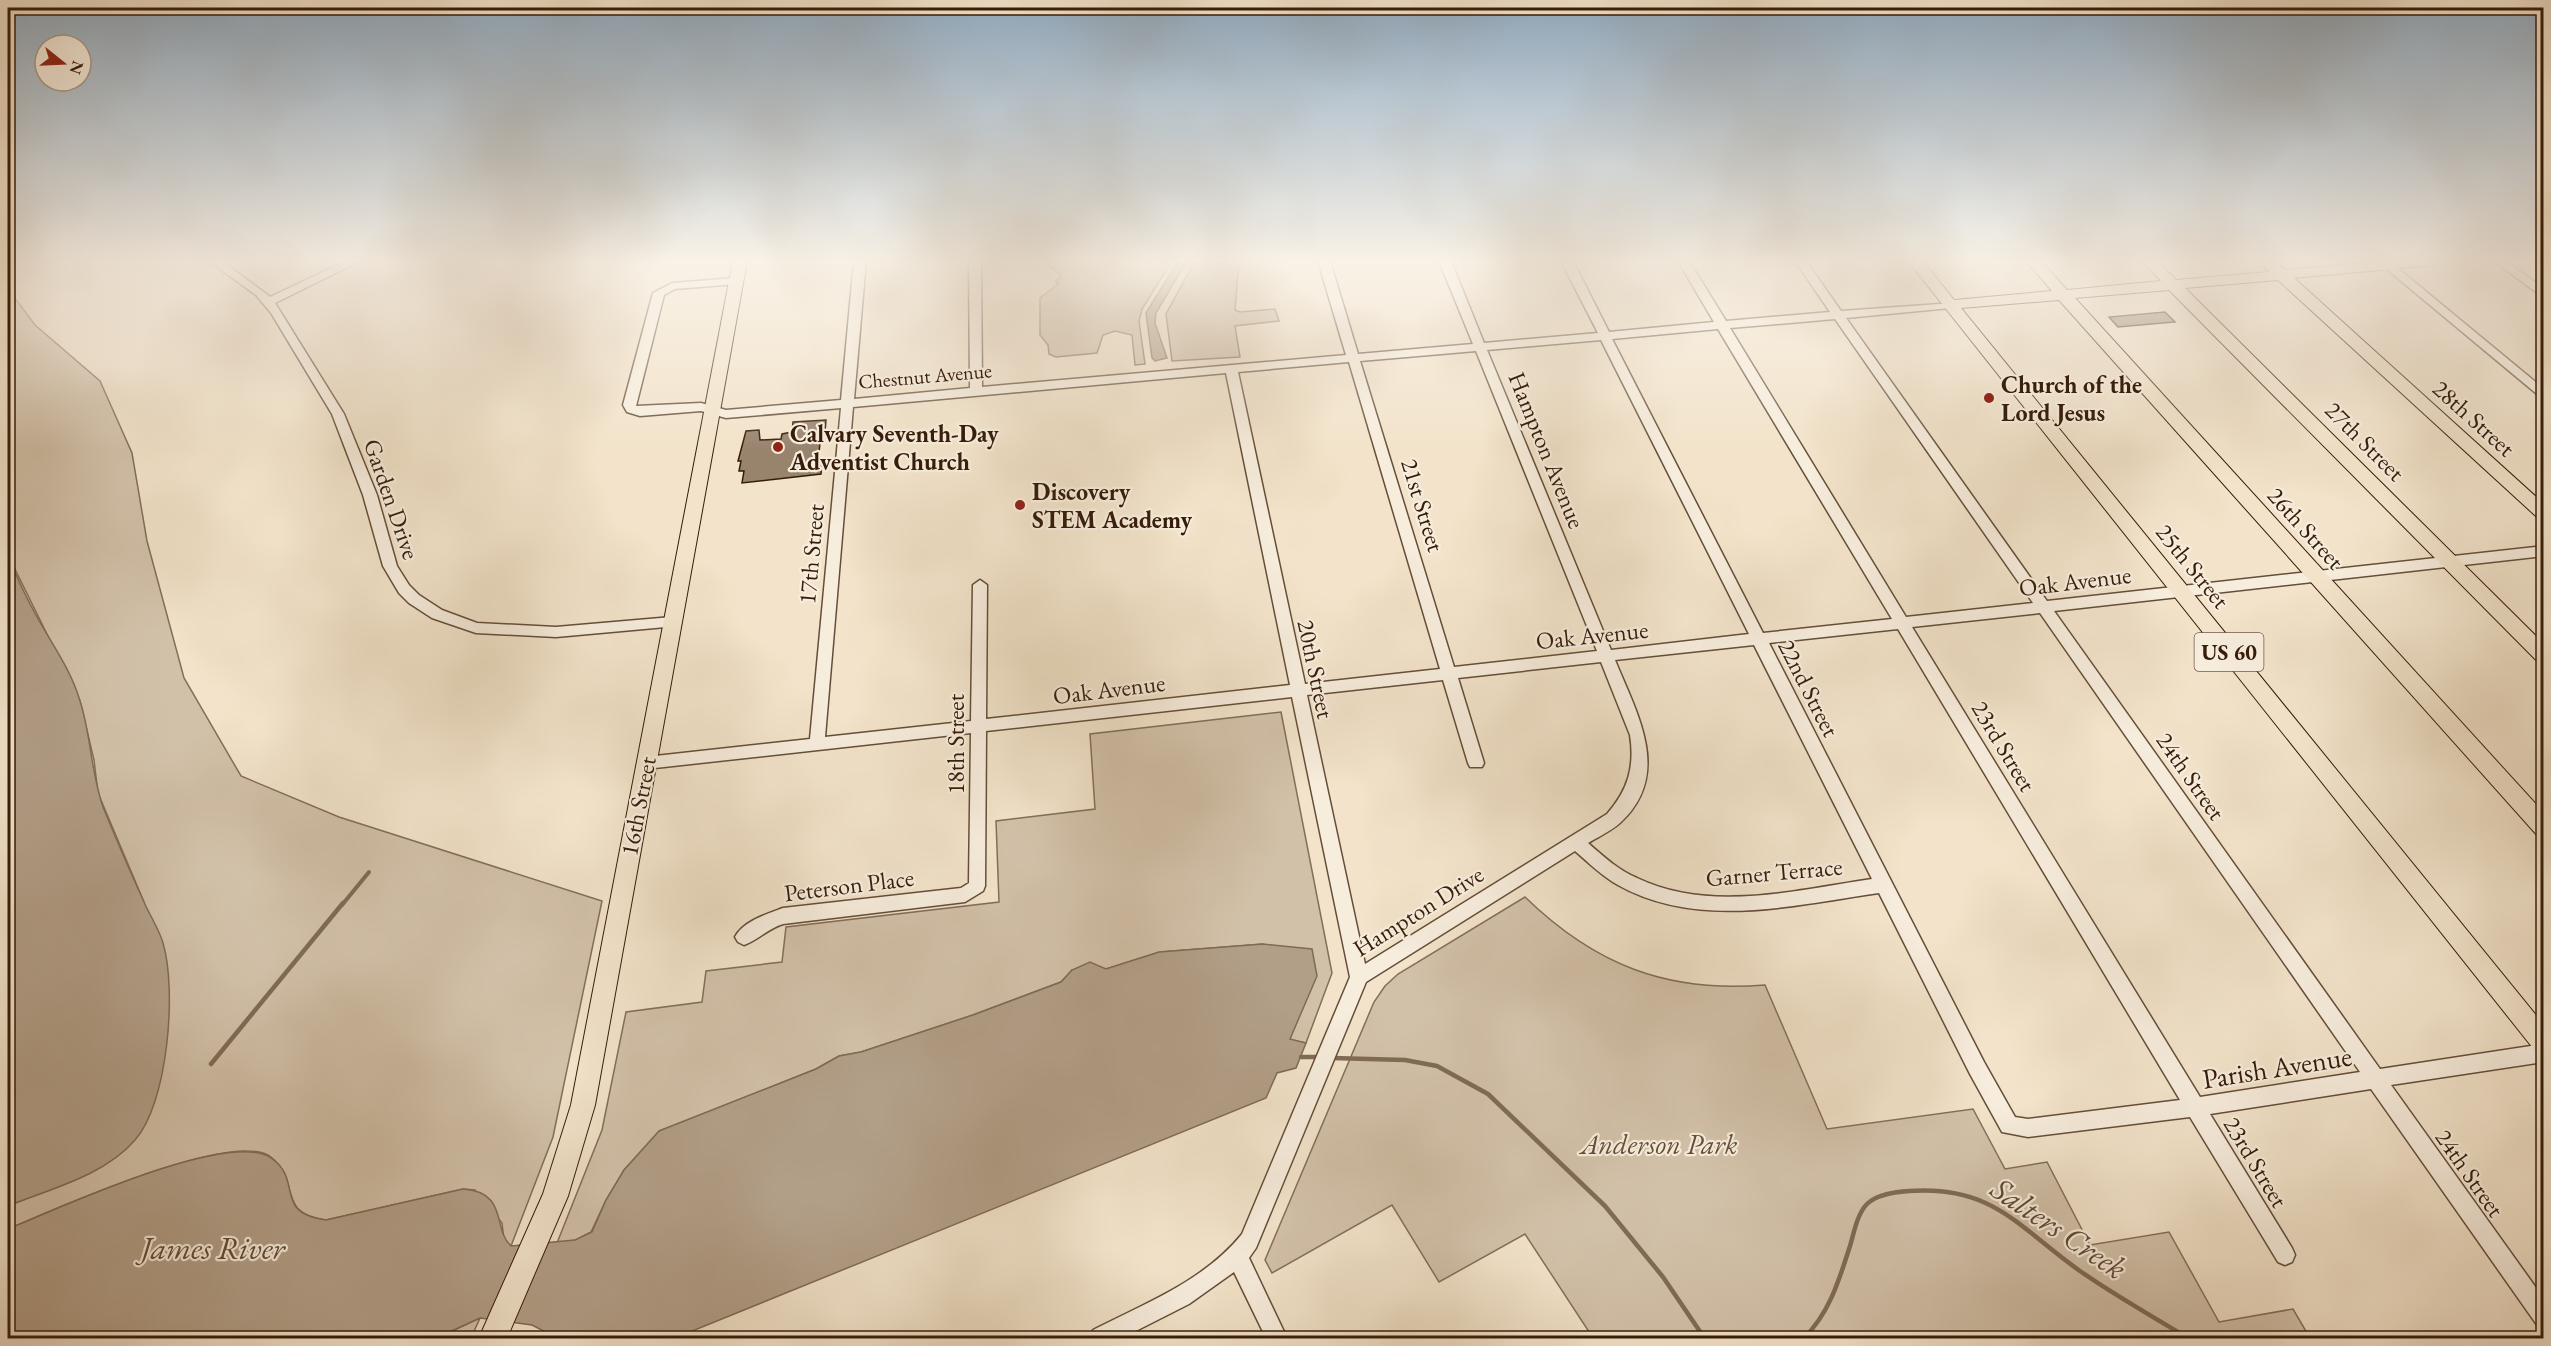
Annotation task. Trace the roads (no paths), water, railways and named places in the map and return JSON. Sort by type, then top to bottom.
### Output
[{"type":"main road","name":"16th Street","points":[[494,1338],[565,1169],[583,1105],[728,324]]},
{"type":"main road","name":"25th Street","points":[[1965,324],[2544,1044]]},
{"type":"main road","name":"26th Street","points":[[2090,324],[2544,828]]},
{"type":"main road","name":"27th Street","points":[[2212,324],[2544,656]]},
{"type":"main road","name":"28th Street","points":[[2335,324],[2544,514]]},
{"type":"street","name":"Garden Drive","points":[[282,324],[338,414],[370,495],[390,566],[404,589],[414,599],[455,622],[488,629],[556,632],[672,622]]},
{"type":"street","name":"Chestnut Avenue","points":[[650,324],[630,405],[631,409],[640,412],[701,407],[726,414],[1734,324]]},
{"type":"street","name":"17th Street","points":[[817,743],[854,324]]},
{"type":"street","points":[[975,324],[976,392]]},
{"type":"street","name":"21st Street","points":[[1343,324],[1476,763]]},
{"type":"street","name":"Hampton Avenue","points":[[1471,324],[1606,657]]},
{"type":"street","name":"22nd Street","points":[[1599,324],[2003,1117],[2009,1125],[2019,1128]]},
{"type":"street","name":"24th Street","points":[[1844,324],[2544,1318]]},
{"type":"street","points":[[2458,324],[2544,396]]},
{"type":"street","name":"23rd Street","points":[[1721,325],[2285,1255]]},
{"type":"street","name":"20th Street","points":[[1231,369],[1359,977]]},
{"type":"street","name":"Oak Avenue","points":[[646,763],[2544,551]]},
{"type":"street","name":"18th Street","points":[[965,895],[978,886],[980,878],[980,585]]},
{"type":"street","name":"Hampton Drive","points":[[1238,1258],[1249,1241],[1332,1036],[1359,977],[1613,819],[1631,796],[1640,768],[1641,753],[1638,735],[1606,657]]},
{"type":"street","name":"Garner Terrace","points":[[1576,843],[1611,872],[1630,884],[1652,893],[1692,904],[1728,905],[1884,885]]},
{"type":"street","name":"Peterson Place","points":[[744,937],[761,925],[783,916],[965,895]]},
{"type":"street","name":"Parish Avenue","points":[[2019,1128],[2194,1107],[2544,1053]]},
{"type":"street","points":[[1101,1338],[1219,1274],[1238,1258],[1277,1338]]},
{"type":"water","points":[[1147,324],[1155,324],[1167,358],[1155,361],[1152,358]]},
{"type":"water","points":[[8,555],[29,602],[76,690],[87,727],[103,807],[163,943],[167,963],[169,1016],[167,1045],[155,1100],[146,1123],[135,1140],[108,1163],[92,1172],[8,1206]]},
{"type":"water","name":"James River","points":[[1263,944],[1312,949],[1317,976],[1290,1039],[1306,1043],[1296,1068],[1277,1073],[1266,1098],[675,1338],[557,1338],[532,1325],[480,1318],[445,1334],[425,1338],[408,1335],[393,1338],[8,1338],[8,1229],[101,1191],[182,1163],[219,1154],[250,1152],[271,1158],[281,1167],[286,1176],[294,1203],[299,1210],[309,1216],[326,1220],[463,1189],[487,1197],[493,1204],[505,1239],[511,1246],[575,1240],[592,1232],[606,1200],[624,1170],[659,1131],[816,1069],[839,1056],[861,1052],[973,1015],[1061,982],[1072,970],[1090,962],[1106,969],[1159,952]]},
{"type":"waterway","points":[[342,905],[369,872]]},
{"type":"waterway","points":[[211,1064],[343,903]]},
{"type":"waterway","name":"Salters Creek","points":[[1301,1057],[1319,1057]]},
{"type":"waterway","name":"Salters Creek","points":[[1332,1058],[1405,1060],[1437,1066],[1488,1094],[1605,1206],[1663,1277],[1701,1333],[1708,1338]]},
{"type":"waterway","name":"Salters Creek","points":[[1804,1338],[1821,1317],[1833,1295],[1858,1218],[1864,1208],[1881,1196],[1909,1191],[1938,1191],[1962,1195],[1984,1202],[2003,1212],[2093,1280],[2188,1338]]},
{"type":"place","name":"Church of the Lord Jesus","points":[[1989,398]]},
{"type":"place","name":"Calvary Seventh-Day Adventist Church","points":[[778,447]]},
{"type":"place","name":"Discovery STEM Academy","points":[[1020,505]]},
{"type":"park label","name":"Anderson Park","points":[[1659,1144]]}]
